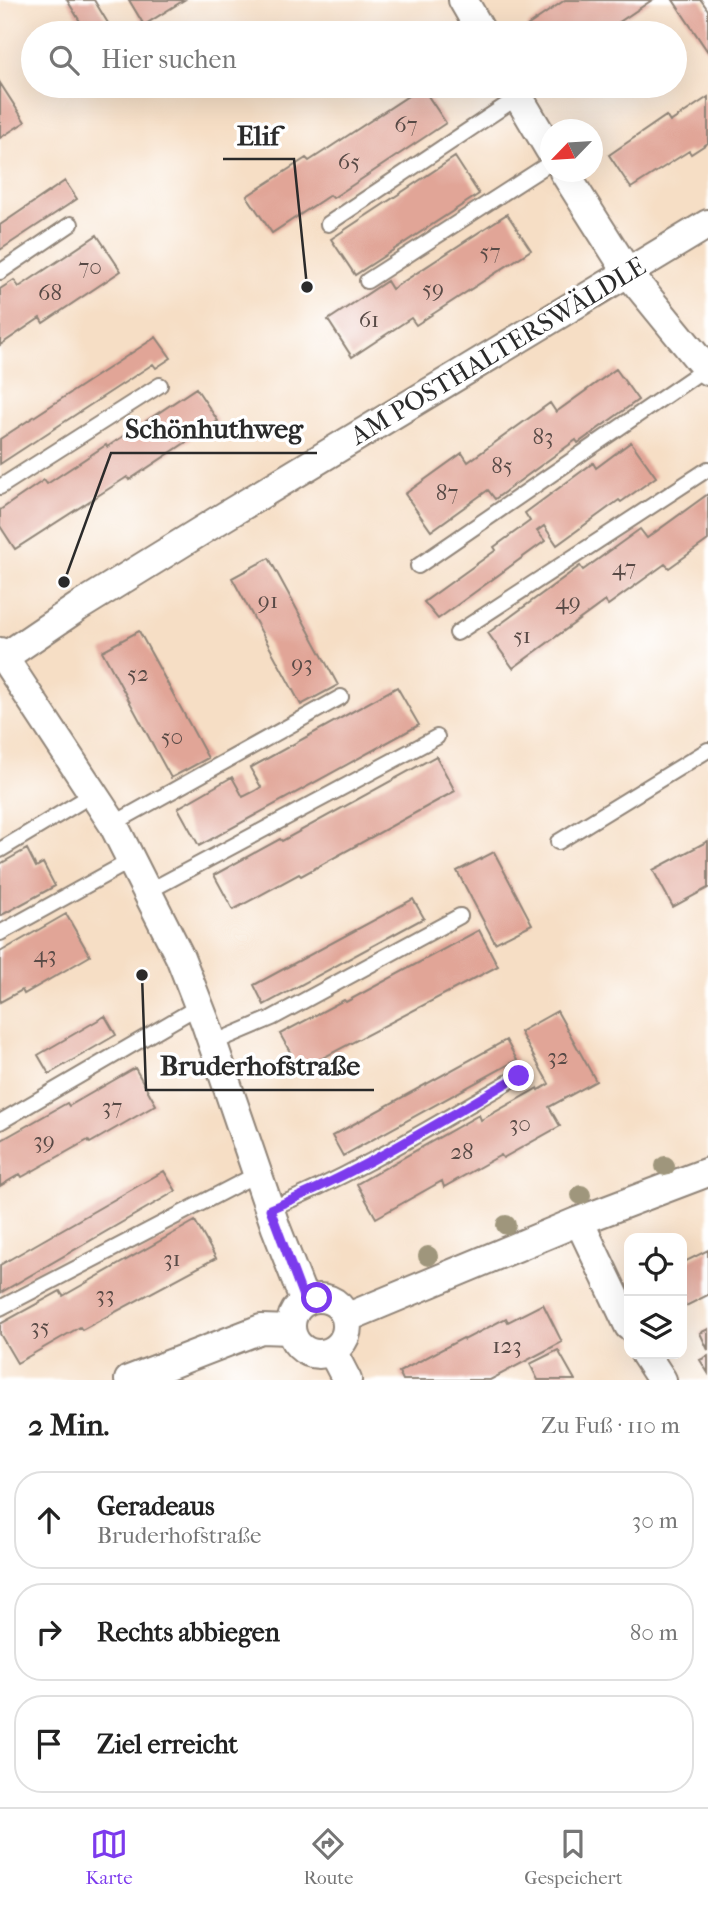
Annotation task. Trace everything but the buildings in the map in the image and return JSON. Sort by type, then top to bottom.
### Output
[{"type":"street","points":[[463,0],[475,21]]},
{"type":"street","points":[[519,98],[540,132]]},
{"type":"street","points":[[570,182],[628,273],[707,369]]},
{"type":"street","name":"AM POSTHALTERSWÄLDLE","points":[[2,655],[188,538],[708,224]]},
{"type":"street","points":[[2,655],[113,824],[180,957],[305,1302]]},
{"type":"street","points":[[346,1318],[579,1221],[708,1172]]},
{"type":"street","points":[[579,1221],[624,1316]]},
{"type":"street","points":[[317,1298],[330,1300],[340,1307],[346,1318],[347,1331],[342,1343],[322,1355],[301,1349],[291,1330],[297,1309],[305,1302],[317,1298]]},
{"type":"street","points":[[129,1380],[261,1329],[291,1330]]},
{"type":"street","points":[[332,1351],[346,1380]]},
{"type":"street","points":[[648,1359],[662,1380]]},
{"type":"lane","points":[[328,224],[505,98]]},
{"type":"lane","points":[[367,281],[540,170]]},
{"type":"lane","points":[[0,272],[71,223]]},
{"type":"lane","points":[[418,566],[707,369]]},
{"type":"lane","points":[[0,487],[160,385]]},
{"type":"lane","points":[[457,633],[708,469]]},
{"type":"lane","points":[[113,824],[341,697]]},
{"type":"lane","points":[[147,892],[437,737]]},
{"type":"lane","points":[[558,842],[708,750]]},
{"type":"lane","points":[[0,850],[93,794]]},
{"type":"lane","points":[[0,933],[132,860]]},
{"type":"lane","points":[[213,1043],[272,1018],[460,916]]},
{"type":"lane","points":[[0,1122],[199,1006]]},
{"type":"lane","points":[[270,1209],[354,1171],[519,1076]]},
{"type":"lane","points":[[0,1308],[257,1174]]},
{"type":"place","name":"Elif","points":[[307,287]]},
{"type":"place","name":"Schönhuthweg","points":[[64,582]]},
{"type":"place","name":"Bruderhofstraße","points":[[142,975]]},
{"type":"route","points":[[317,1298],[305,1302],[270,1209],[354,1171],[519,1076]]}]
